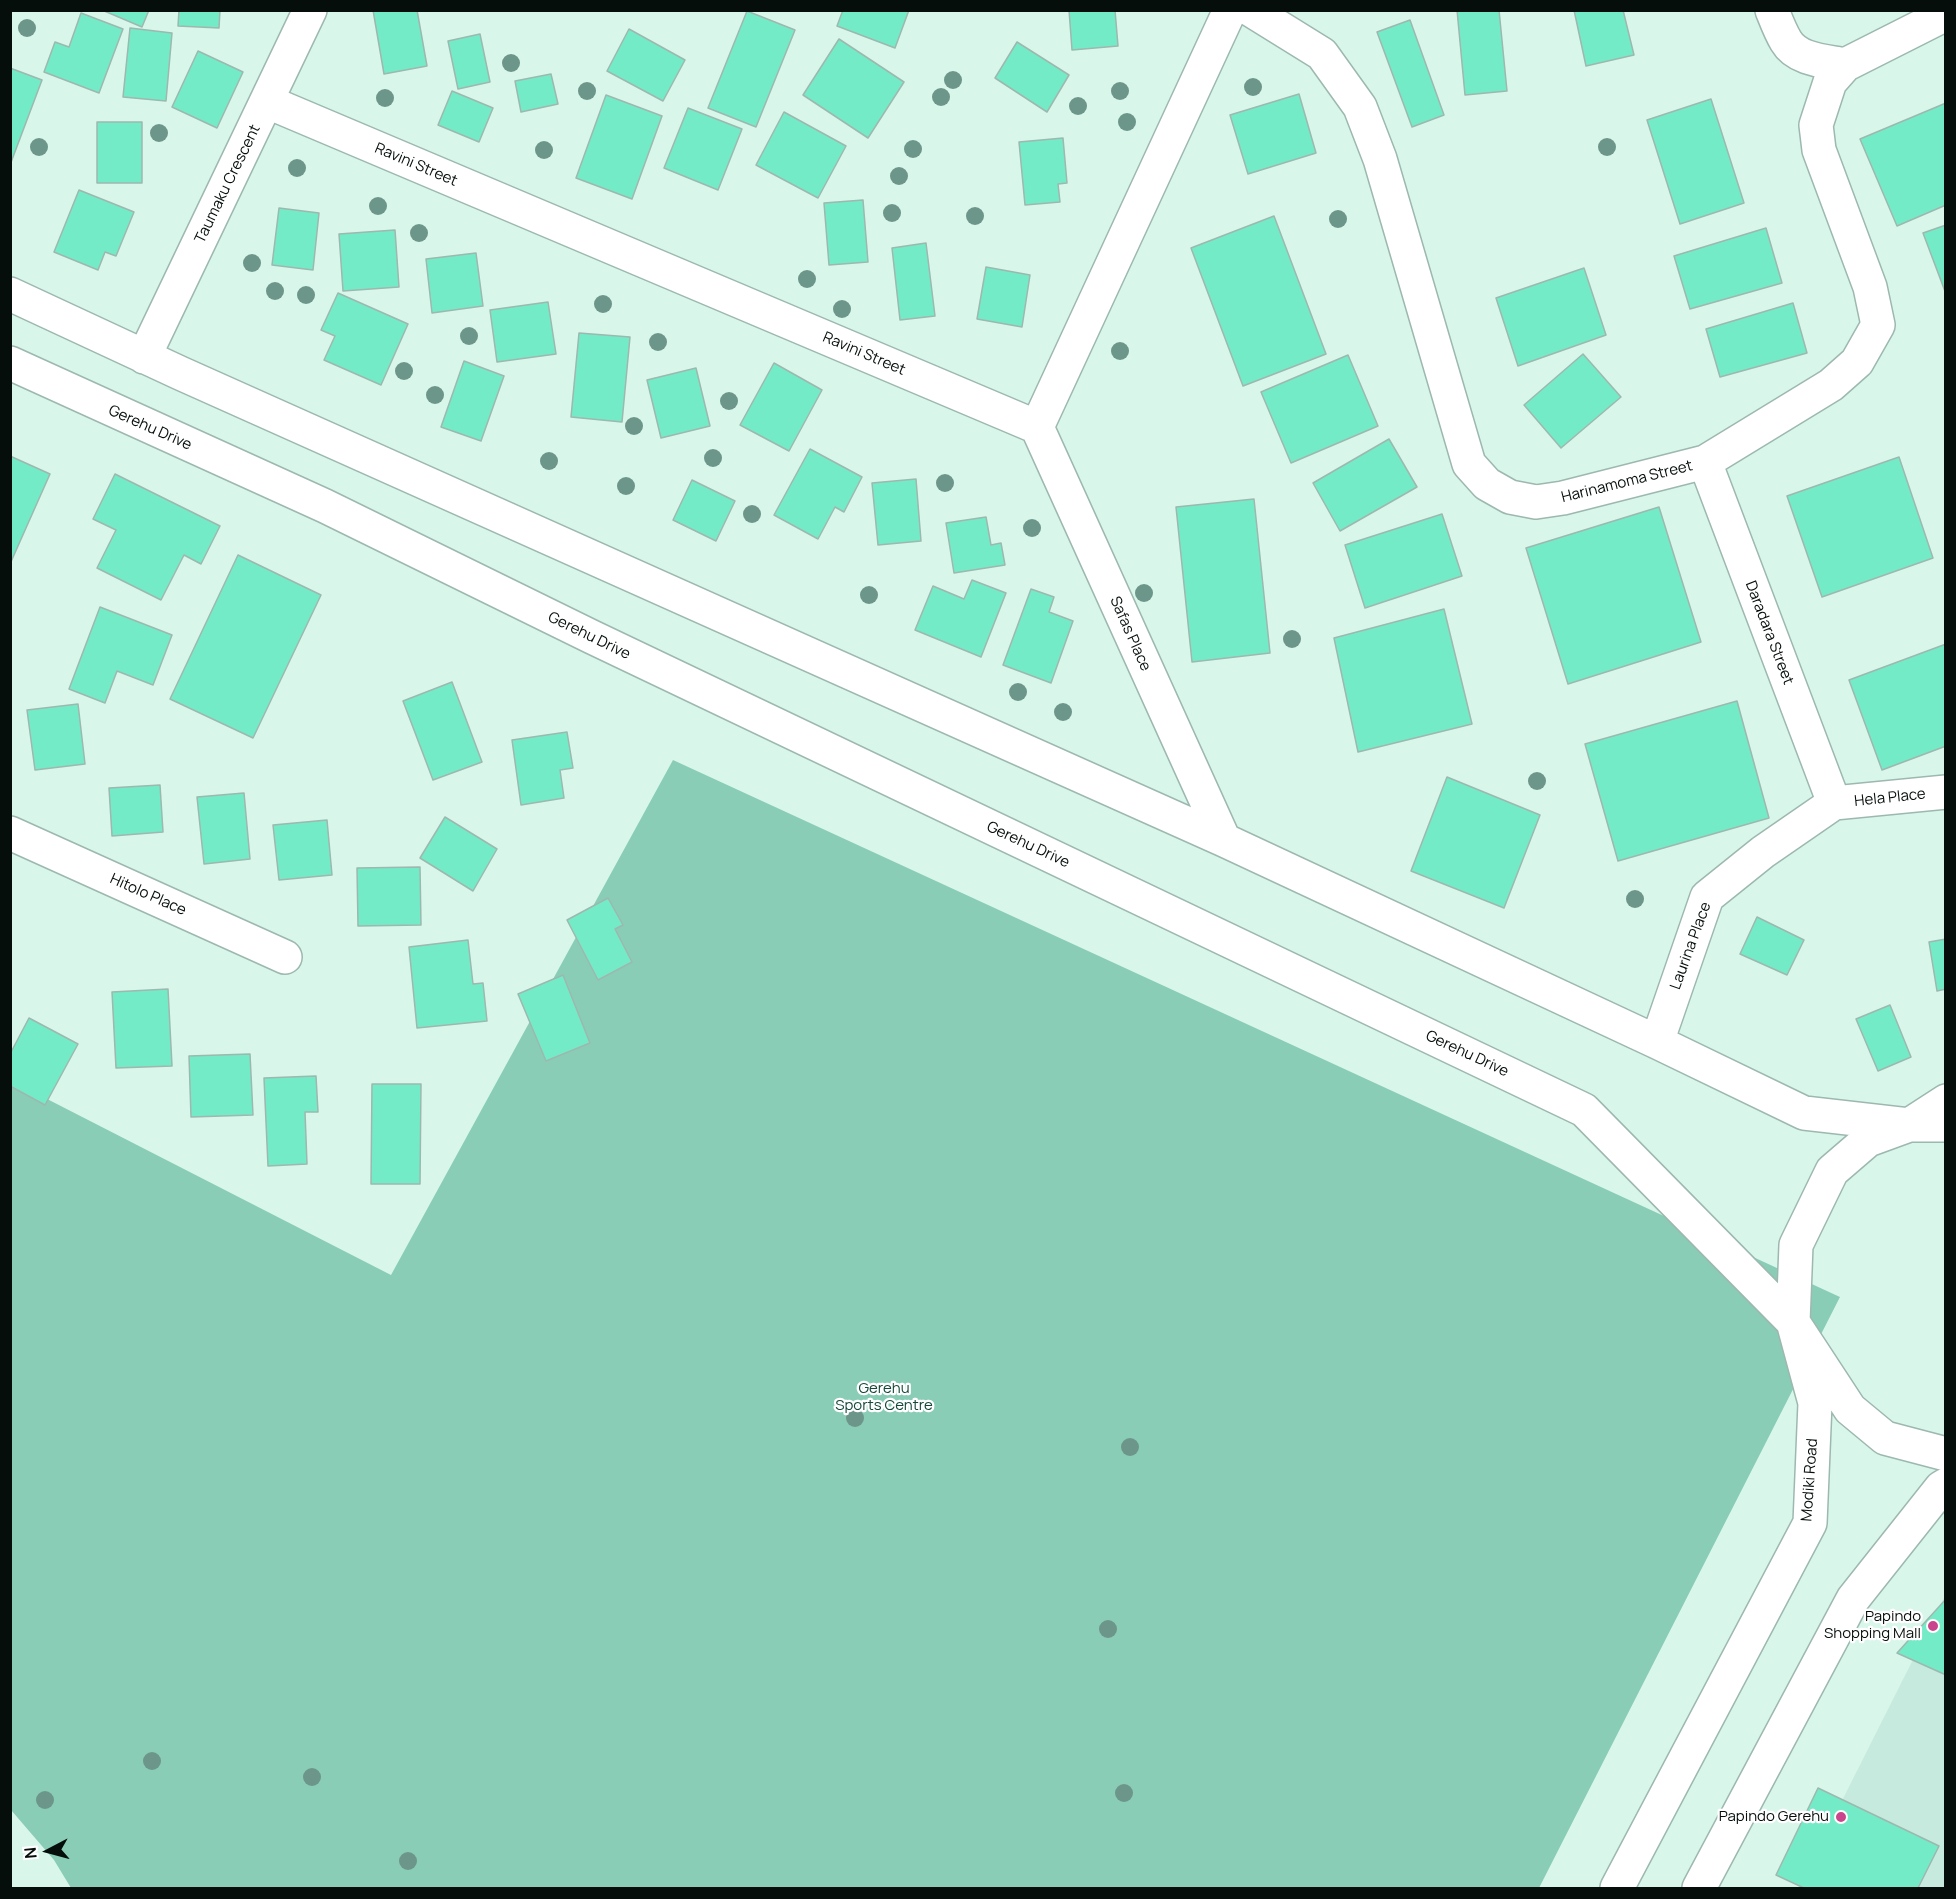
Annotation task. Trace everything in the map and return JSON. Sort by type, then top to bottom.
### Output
[{"type":"street","name":"Taumaku Crescent","points":[[144,357],[268,102],[310,10]]},
{"type":"street","points":[[1037,427],[1230,10]]},
{"type":"street","name":"Harinamoma Street","points":[[1251,10],[1322,54],[1360,107],[1380,159],[1469,464],[1487,484],[1510,497],[1536,502],[1563,498],[1705,462],[1831,385],[1857,362],[1878,325],[1870,287],[1819,150],[1816,125],[1830,82],[1845,65],[1946,14]]},
{"type":"street","points":[[1772,10],[1786,42],[1796,52],[1813,59],[1845,65]]},
{"type":"street","name":"Ravini Street","points":[[268,102],[1037,427]]},
{"type":"street","points":[[10,294],[144,357],[1224,840],[1804,1113],[1909,1125],[1946,1125]]},
{"type":"street","name":"Gerehu Drive","points":[[10,363],[325,506],[592,638],[1584,1110],[1793,1322],[1850,1409],[1885,1438],[1946,1454]]},
{"type":"street","name":"Safas Place","points":[[1037,427],[1224,840]]},
{"type":"street","name":"Daradara Street","points":[[1705,462],[1834,803]]},
{"type":"street","name":"Hela Place","points":[[1834,803],[1946,792]]},
{"type":"street","name":"Laurina Place","points":[[1657,1042],[1707,897],[1763,852],[1834,803]]},
{"type":"street","name":"Hitolo Place","points":[[10,833],[285,957]]},
{"type":"street","name":"Modiki Road","points":[[1617,1888],[1810,1523],[1815,1403],[1793,1322],[1796,1245],[1832,1171],[1868,1140],[1909,1125],[1946,1101]]},
{"type":"street","points":[[1699,1888],[1853,1599],[1941,1488],[1946,1485]]},
{"type":"shaded area","points":[[1945,1596],[1945,1888],[1798,1888]]},
{"type":"green space","name":"Gerehu Sports Centre","points":[[673,760],[1840,1297],[1539,1888],[71,1888],[54,1860],[11,1810],[10,1080],[391,1275]]},
{"type":"building","points":[[102,10],[149,10],[142,27]]},
{"type":"building","points":[[179,10],[220,10],[219,28],[178,26]]},
{"type":"building","points":[[373,10],[417,10],[427,66],[384,74]]},
{"type":"building","points":[[843,10],[909,10],[895,48],[837,26]]},
{"type":"building","points":[[1069,10],[1115,10],[1118,46],[1072,50]]},
{"type":"building","points":[[1457,10],[1499,10],[1507,91],[1465,95]]},
{"type":"building","points":[[1574,10],[1623,10],[1634,55],[1586,66]]},
{"type":"building","points":[[747,11],[795,30],[756,127],[708,108]]},
{"type":"building","points":[[81,13],[123,29],[99,93],[44,72],[55,42],[69,47]]},
{"type":"building","points":[[1410,20],[1444,115],[1412,127],[1377,32]]},
{"type":"building","points":[[130,28],[172,33],[166,101],[123,97]]},
{"type":"building","points":[[629,29],[685,60],[663,101],[607,71]]},
{"type":"building","points":[[480,34],[490,82],[458,89],[448,41]]},
{"type":"building","points":[[839,39],[904,82],[868,138],[803,95]]},
{"type":"building","points":[[1017,42],[1069,75],[1047,112],[995,78]]},
{"type":"building","points":[[198,51],[243,72],[217,128],[172,107]]},
{"type":"building","points":[[10,68],[42,80],[10,165]]},
{"type":"building","points":[[551,74],[558,104],[521,112],[515,81]]},
{"type":"building","points":[[452,91],[493,108],[479,142],[438,125]]},
{"type":"building","points":[[1299,94],[1316,153],[1248,174],[1230,115]]},
{"type":"building","points":[[606,95],[662,116],[632,199],[576,178]]},
{"type":"building","points":[[1711,99],[1744,203],[1680,224],[1647,120]]},
{"type":"building","points":[[1946,103],[1946,205],[1897,226],[1860,139]]},
{"type":"building","points":[[688,108],[742,129],[718,190],[664,168]]},
{"type":"building","points":[[784,112],[846,146],[818,198],[756,165]]},
{"type":"building","points":[[97,122],[142,122],[142,183],[97,183]]},
{"type":"building","points":[[1063,138],[1067,183],[1058,184],[1060,202],[1025,205],[1019,142]]},
{"type":"building","points":[[79,190],[134,212],[116,256],[105,252],[98,270],[54,252]]},
{"type":"building","points":[[863,200],[868,262],[829,265],[824,203]]},
{"type":"building","points":[[279,208],[319,213],[313,270],[272,265]]},
{"type":"building","points":[[1274,216],[1326,354],[1243,386],[1191,248]]},
{"type":"building","points":[[1946,225],[1946,294],[1923,233]]},
{"type":"building","points":[[1766,228],[1782,283],[1690,309],[1674,256]]},
{"type":"building","points":[[395,230],[399,287],[343,291],[339,234]]},
{"type":"building","points":[[926,243],[935,316],[900,320],[892,248]]},
{"type":"building","points":[[476,253],[483,306],[432,313],[426,259]]},
{"type":"building","points":[[986,267],[1030,275],[1022,327],[977,319]]},
{"type":"building","points":[[1584,268],[1606,335],[1518,366],[1496,298]]},
{"type":"building","points":[[338,293],[408,324],[381,385],[324,360],[335,336],[321,330]]},
{"type":"building","points":[[548,302],[556,354],[497,362],[490,310]]},
{"type":"building","points":[[1793,303],[1807,353],[1720,377],[1706,329]]},
{"type":"building","points":[[579,333],[630,337],[622,422],[571,417]]},
{"type":"building","points":[[1583,354],[1621,397],[1561,448],[1524,405]]},
{"type":"building","points":[[1348,355],[1378,426],[1291,463],[1261,392]]},
{"type":"building","points":[[464,361],[504,376],[481,441],[441,427]]},
{"type":"building","points":[[774,363],[822,390],[789,451],[740,425]]},
{"type":"building","points":[[696,368],[710,426],[661,438],[647,380]]},
{"type":"building","points":[[1389,439],[1417,487],[1340,531],[1313,483]]},
{"type":"building","points":[[810,449],[862,477],[844,512],[835,507],[818,539],[774,515]]},
{"type":"building","points":[[10,456],[50,474],[10,564]]},
{"type":"building","points":[[1899,457],[1933,558],[1822,597],[1787,496]]},
{"type":"building","points":[[115,474],[220,526],[201,564],[184,555],[161,600],[97,568],[116,530],[93,519]]},
{"type":"building","points":[[916,479],[921,541],[878,545],[872,483]]},
{"type":"building","points":[[692,480],[735,501],[716,541],[673,520]]},
{"type":"building","points":[[1254,499],[1270,653],[1192,662],[1176,507]]},
{"type":"building","points":[[1659,507],[1701,642],[1568,684],[1526,548]]},
{"type":"building","points":[[1442,514],[1462,576],[1365,608],[1345,545]]},
{"type":"building","points":[[986,517],[991,545],[1001,543],[1005,565],[954,573],[946,523]]},
{"type":"building","points":[[238,555],[321,595],[253,738],[170,699]]},
{"type":"building","points":[[972,580],[1006,593],[981,657],[915,630],[933,586],[964,599]]},
{"type":"building","points":[[1031,589],[1054,597],[1049,612],[1073,621],[1051,683],[1003,665]]},
{"type":"building","points":[[100,607],[172,635],[153,685],[117,671],[105,703],[69,689]]},
{"type":"building","points":[[1444,609],[1472,724],[1358,752],[1334,638]]},
{"type":"building","points":[[1946,644],[1946,746],[1882,770],[1849,680]]},
{"type":"building","points":[[452,682],[482,762],[433,780],[403,701]]},
{"type":"building","points":[[1737,701],[1769,818],[1618,861],[1585,744]]},
{"type":"building","points":[[78,704],[85,764],[35,770],[27,710]]},
{"type":"building","points":[[567,732],[573,768],[560,770],[564,798],[521,805],[512,740]]},
{"type":"building","points":[[1447,777],[1540,815],[1504,908],[1411,871]]},
{"type":"building","points":[[160,785],[163,832],[112,836],[109,788]]},
{"type":"building","points":[[244,793],[250,859],[204,864],[197,797]]},
{"type":"building","points":[[445,817],[497,849],[473,891],[420,858]]},
{"type":"building","points":[[327,820],[332,875],[279,880],[273,825]]},
{"type":"building","points":[[420,867],[421,925],[358,926],[357,868]]},
{"type":"building","points":[[608,898],[623,925],[615,929],[632,962],[598,980],[567,920]]},
{"type":"building","points":[[1757,917],[1804,940],[1787,975],[1740,954]]},
{"type":"building","points":[[1946,939],[1946,989],[1937,991],[1929,942]]},
{"type":"building","points":[[468,940],[473,984],[483,983],[487,1021],[417,1028],[409,947]]},
{"type":"building","points":[[563,975],[590,1043],[546,1061],[518,994]]},
{"type":"building","points":[[168,989],[172,1066],[116,1068],[112,992]]},
{"type":"building","points":[[1890,1005],[1911,1057],[1878,1071],[1856,1019]]},
{"type":"building","points":[[29,1018],[78,1044],[45,1105],[10,1086],[10,1054]]},
{"type":"building","points":[[250,1054],[253,1115],[191,1117],[189,1056]]},
{"type":"building","points":[[316,1076],[318,1112],[305,1112],[307,1164],[268,1166],[264,1078]]},
{"type":"building","points":[[372,1084],[421,1084],[420,1184],[371,1184]]},
{"type":"building","name":"Papindo Shopping Mall","points":[[1946,1599],[1946,1675],[1897,1653]]},
{"type":"building","name":"Papindo Gerehu","points":[[1818,1788],[1939,1846],[1918,1888],[1804,1888],[1776,1875]]},
{"type":"place","name":"Papindo Shopping Mall","points":[[1933,1626]]},
{"type":"place","name":"Papindo Gerehu","points":[[1841,1817]]}]
